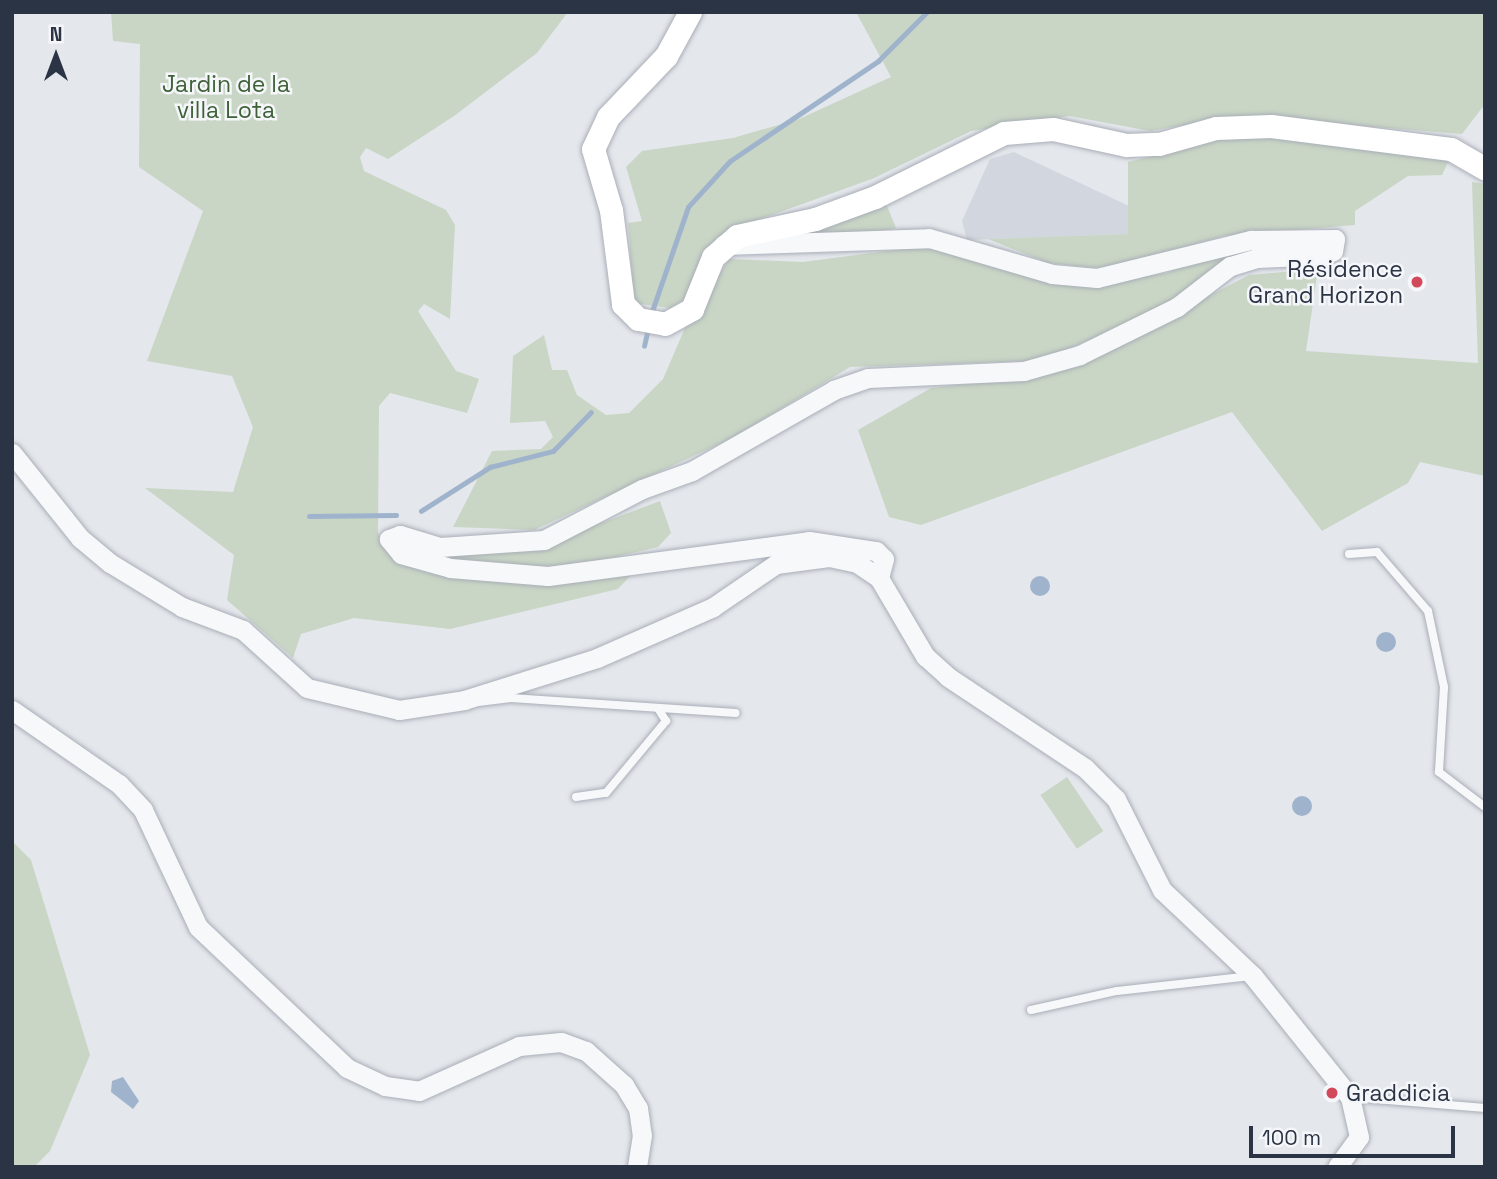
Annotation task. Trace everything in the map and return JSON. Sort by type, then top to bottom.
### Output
[{"type":"main road","points":[[690,12],[666,56],[608,117],[593,149],[611,210],[623,304],[638,319],[665,324],[692,309],[723,245],[875,197],[1004,133],[1028,129],[1126,145],[1240,125],[1356,134],[1451,149],[1485,169]]},
{"type":"street","points":[[723,245],[929,238],[1052,274],[1097,278],[1251,240],[1335,239],[1333,251],[1324,255],[1257,258],[1230,266],[1177,307],[1080,355],[1024,371],[868,377],[834,390],[692,471],[642,489],[544,540],[440,547],[400,535],[389,539],[401,554],[450,568],[548,576],[809,541],[876,551],[884,559],[879,578]]},
{"type":"street","points":[[12,453],[80,538],[110,564],[182,607],[243,630],[299,684],[322,695],[416,712],[464,700],[597,658],[713,607],[776,564],[829,558],[857,563],[879,578],[925,656],[985,704],[1085,768],[1116,799],[1162,890],[1254,976],[1350,1097],[1359,1137],[1337,1167]]},
{"type":"street","points":[[12,710],[127,793],[143,810],[198,927],[347,1068],[385,1086],[419,1091],[519,1046],[561,1042],[586,1051],[624,1085],[638,1108],[642,1136],[637,1167]]},
{"type":"lane","points":[[1349,554],[1377,552],[1428,611],[1444,687],[1439,772],[1485,807]]},
{"type":"lane","points":[[464,700],[477,706],[511,698],[735,713]]},
{"type":"lane","points":[[576,797],[606,793],[666,721],[658,708]]},
{"type":"lane","points":[[1031,1010],[1117,991],[1254,976]]},
{"type":"lane","points":[[1350,1097],[1485,1108]]},
{"type":"shaded area","points":[[1014,152],[1129,206],[1128,234],[967,240],[962,221],[990,159]]},
{"type":"green space","name":"Jardin de la villa Lota","points":[[111,12],[568,12],[537,53],[454,116],[388,159],[366,148],[360,157],[364,171],[446,210],[455,225],[450,319],[424,304],[418,311],[456,371],[479,379],[467,413],[390,393],[379,406],[378,533],[386,547],[467,578],[565,584],[637,569],[618,589],[450,629],[354,618],[301,634],[293,658],[227,600],[234,555],[145,488],[233,492],[253,427],[232,376],[147,361],[203,211],[139,167],[140,44],[113,41]]},
{"type":"green space","points":[[856,12],[1485,12],[1485,104],[1462,134],[1238,116],[1150,131],[1070,116],[971,131],[872,179],[741,226],[687,298],[670,308],[634,303],[628,223],[642,221],[626,167],[642,151],[733,138],[799,119],[891,77]]},
{"type":"green space","points":[[1278,135],[1450,158],[1442,175],[1408,176],[1355,211],[1355,225],[1223,236],[1139,262],[1093,268],[1048,263],[988,239],[1128,234],[1128,162],[1221,139]]},
{"type":"green space","points":[[1472,182],[1485,184],[1485,476],[1420,462],[1408,483],[1322,531],[1232,412],[921,525],[889,517],[858,430],[931,388],[1032,376],[1093,356],[1249,275],[1318,269],[1306,351],[1478,363]]},
{"type":"green space","points":[[885,201],[896,228],[869,236],[808,236],[809,229]]},
{"type":"green space","points":[[1290,244],[1108,333],[1036,361],[850,367],[734,437],[534,530],[453,527],[492,451],[541,449],[553,437],[545,421],[510,423],[513,356],[544,335],[552,370],[567,370],[577,395],[606,415],[629,413],[663,379],[685,328],[729,259],[803,262],[933,245],[1092,284],[1167,273],[1218,253]]},
{"type":"green space","points":[[660,501],[671,533],[658,547],[564,569],[440,560],[441,554],[530,550]]},
{"type":"green space","points":[[1067,777],[1103,831],[1077,849],[1040,795]]},
{"type":"green space","points":[[12,841],[31,860],[90,1055],[50,1151],[34,1167],[12,1167]]},
{"type":"water","points":[[1040,576],[1047,579],[1050,586],[1047,593],[1040,596],[1033,593],[1030,586],[1033,579]]},
{"type":"water","points":[[1382,632],[1390,632],[1396,642],[1390,652],[1382,652],[1376,646],[1376,638]]},
{"type":"water","points":[[1302,796],[1309,799],[1312,806],[1309,813],[1302,816],[1295,813],[1292,806],[1295,799]]},
{"type":"water","points":[[123,1077],[139,1101],[133,1109],[111,1092],[112,1081]]},
{"type":"waterway","points":[[651,314],[688,207],[730,161],[878,61],[927,12]]},
{"type":"waterway","points":[[644,346],[648,329]]},
{"type":"waterway","points":[[421,511],[490,467],[553,451],[591,412]]},
{"type":"waterway","points":[[309,516],[396,515]]},
{"type":"place","name":"Résidence Grand Horizon","points":[[1417,282]]},
{"type":"place","name":"Graddicia","points":[[1332,1093]]}]
